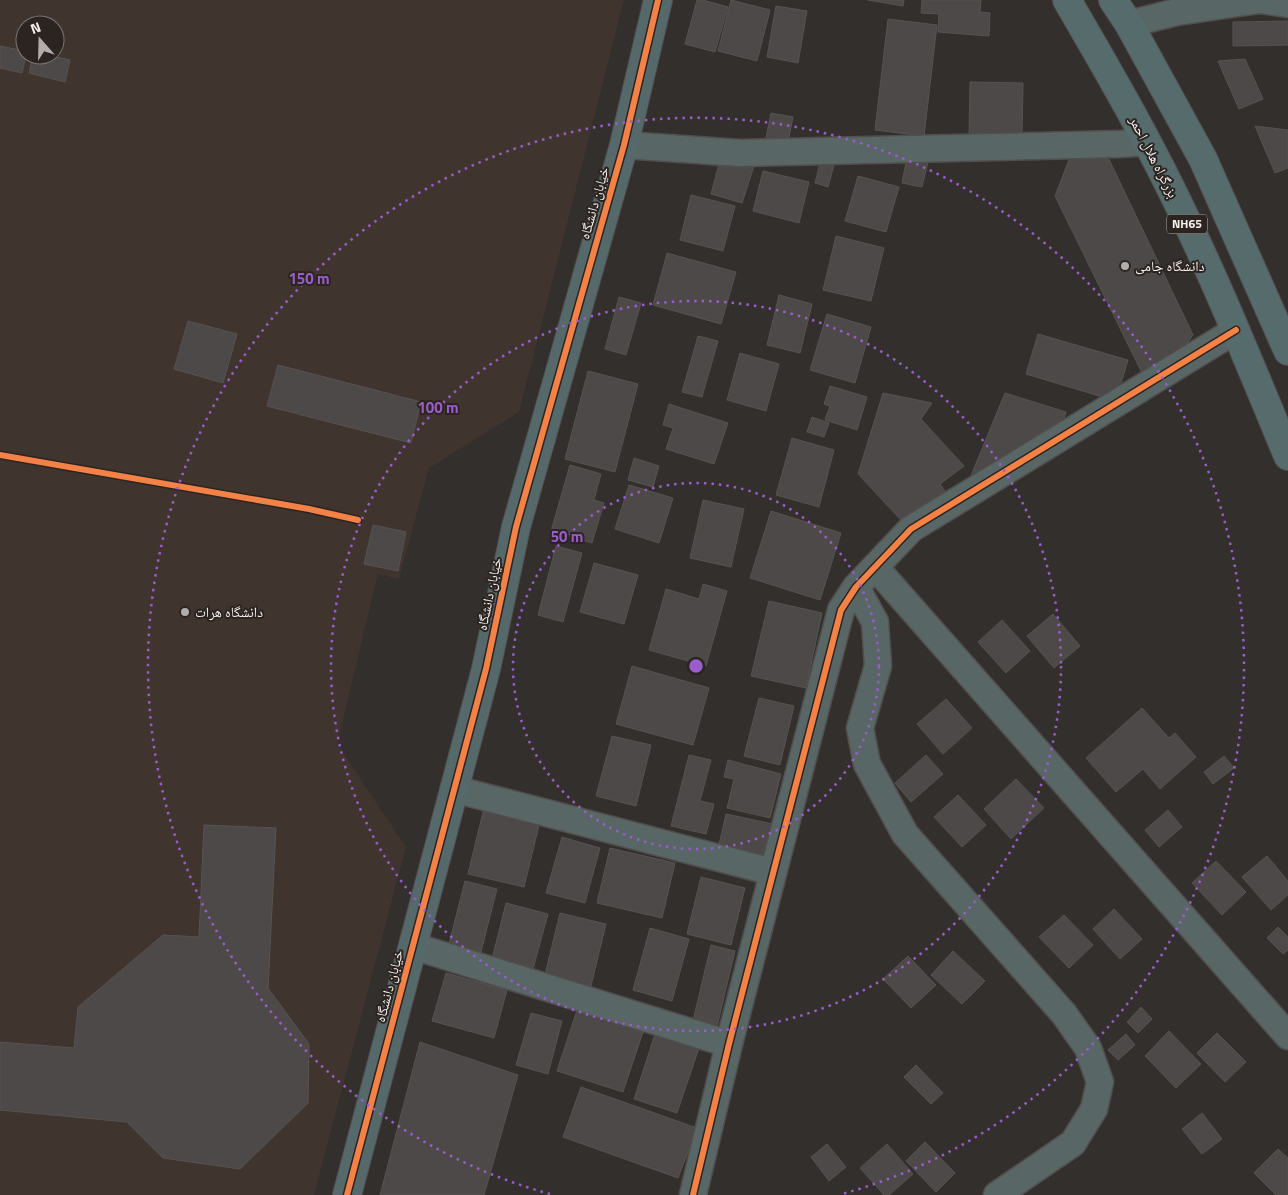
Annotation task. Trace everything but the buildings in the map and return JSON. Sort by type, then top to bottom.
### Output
[{"type":"highway","name":"بزرگراه هلال احمر","points":[[1067,0],[1147,142],[1177,201],[1236,330],[1288,456]]},
{"type":"highway","name":"NH65","points":[[1113,0],[1129,24],[1202,159],[1288,351]]},
{"type":"street","name":"خیابان دانشگاه","points":[[347,1195],[486,669],[516,527],[624,144],[658,0]]},
{"type":"street","points":[[1129,24],[1164,7],[1177,12],[1259,0],[1288,4]]},
{"type":"street","points":[[624,144],[740,153],[1147,142]]},
{"type":"street","points":[[693,1195],[729,1044],[841,610],[856,587],[911,529],[1236,330]]},
{"type":"street","points":[[875,567],[1288,1036]]},
{"type":"street","points":[[856,587],[875,622],[878,666],[860,728],[867,764],[905,834],[1064,1014],[1088,1048],[1100,1082],[1094,1109],[1073,1143],[997,1195]]},
{"type":"street","points":[[454,789],[773,872]]},
{"type":"street","points":[[412,946],[729,1044]]},
{"type":"shaded area","name":"دانشگاه هرات","points":[[0,0],[624,0],[519,412],[429,468],[399,579],[378,574],[337,744],[406,847],[314,1195],[0,1195]]},
{"type":"cycle path","points":[[347,1195],[486,669],[516,527],[624,145],[658,0]]},
{"type":"cycle path","points":[[693,1195],[729,1044],[841,610],[856,587],[911,529],[1236,330]]},
{"type":"cycle path","points":[[0,455],[309,509],[358,520]]},
{"type":"place","name":"دانشگاه جامی","points":[[1125,266]]},
{"type":"place","name":"دانشگاه هرات","points":[[185,612]]}]
